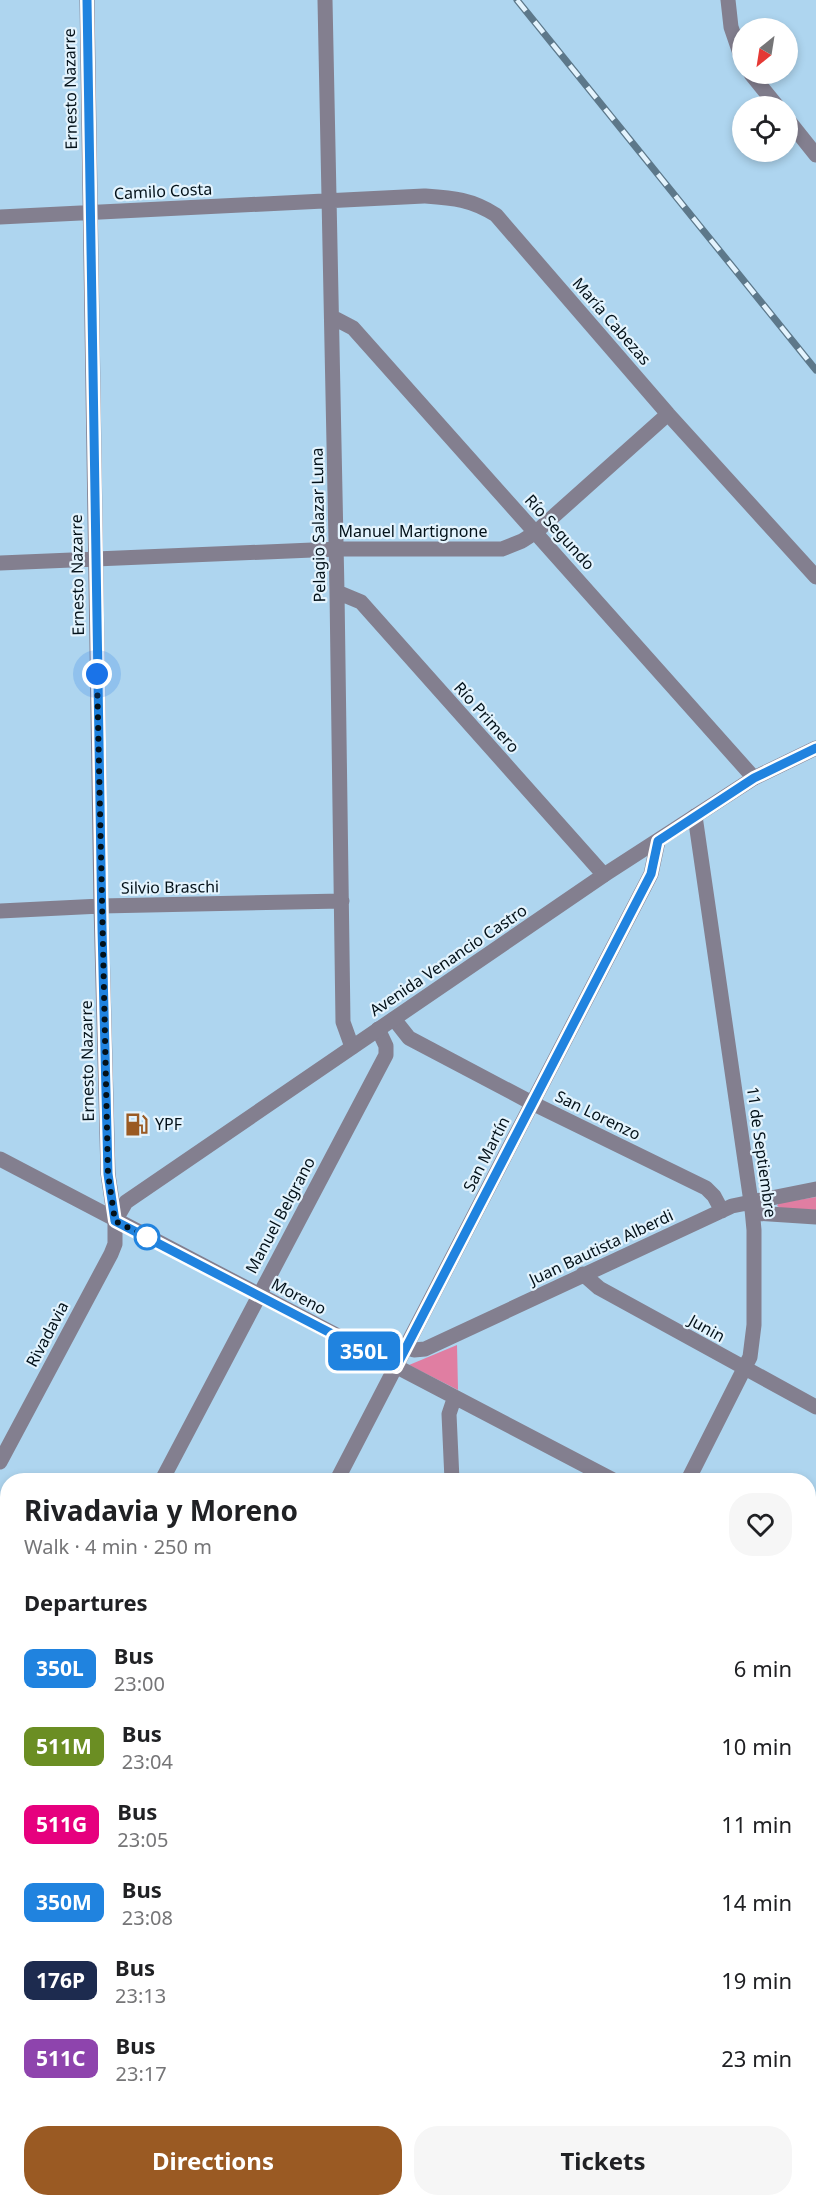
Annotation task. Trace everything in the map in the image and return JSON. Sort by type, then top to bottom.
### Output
[{"type":"street","name":"Ernesto Nazarre","points":[[87,0],[101,906],[108,1174],[115,1221]]},
{"type":"street","name":"Pelagio Salazar Luna","points":[[325,0],[343,1022],[352,1047]]},
{"type":"street","points":[[728,0],[732,30]]},
{"type":"street","points":[[759,84],[769,96]]},
{"type":"street","points":[[798,132],[816,155]]},
{"type":"street","name":"María Cabezas","points":[[328,200],[424,196],[461,199],[482,206],[496,215],[668,414],[816,577]]},
{"type":"street","name":"Camilo Costa","points":[[0,217],[328,200]]},
{"type":"street","name":"Río Segundo","points":[[332,317],[353,328],[754,778]]},
{"type":"street","name":"Manuel Martignone","points":[[0,563],[336,549],[502,549],[536,532],[668,414]]},
{"type":"street","name":"Río Primero","points":[[337,592],[361,602],[604,875]]},
{"type":"street","name":"Avenida Venancio Castro","points":[[115,1221],[126,1202],[133,1197],[604,875],[754,778],[816,748]]},
{"type":"street","name":"11 de Septiembre","points":[[692,1473],[745,1369],[750,1357],[754,1325],[752,1207],[695,816]]},
{"type":"street","name":"San Martín","points":[[341,1473],[651,874],[658,841]]},
{"type":"street","name":"Silvio Braschi","points":[[0,911],[101,906],[342,902]]},
{"type":"street","name":"San Lorenzo","points":[[394,1018],[409,1038],[532,1103],[706,1188],[722,1210]]},
{"type":"street","name":"Manuel Belgrano","points":[[166,1473],[386,1055],[386,1046],[378,1029]]},
{"type":"street","name":"Moreno","points":[[0,1159],[599,1473]]},
{"type":"street","name":"Juan Bautista Alberdi","points":[[406,1347],[414,1350],[424,1349],[722,1210],[752,1207],[816,1189]]},
{"type":"street","name":"Juan Bautista Alberdi","points":[[752,1207],[816,1217]]},
{"type":"street","name":"Rivadavia","points":[[0,1462],[111,1254],[115,1244],[115,1221]]},
{"type":"street","name":"Junin","points":[[583,1274],[598,1288],[816,1407]]},
{"type":"street","points":[[452,1473],[449,1414],[454,1398]]},
{"type":"shaded area","points":[[816,1197],[816,1210],[783,1209],[777,1206],[779,1203]]},
{"type":"shaded area","points":[[457,1345],[458,1390],[409,1365]]},
{"type":"railway","points":[[517,0],[816,370]]},
{"type":"bus line","name":"350L","points":[[87,0],[102,928],[108,1174],[115,1221],[396,1367],[651,874],[658,841],[754,778],[816,748]]},
{"type":"place","name":"YPF","points":[[137,1124]]},
{"type":"route","points":[[97,674],[108,1174],[115,1221],[156,1242],[147,1237]]}]
